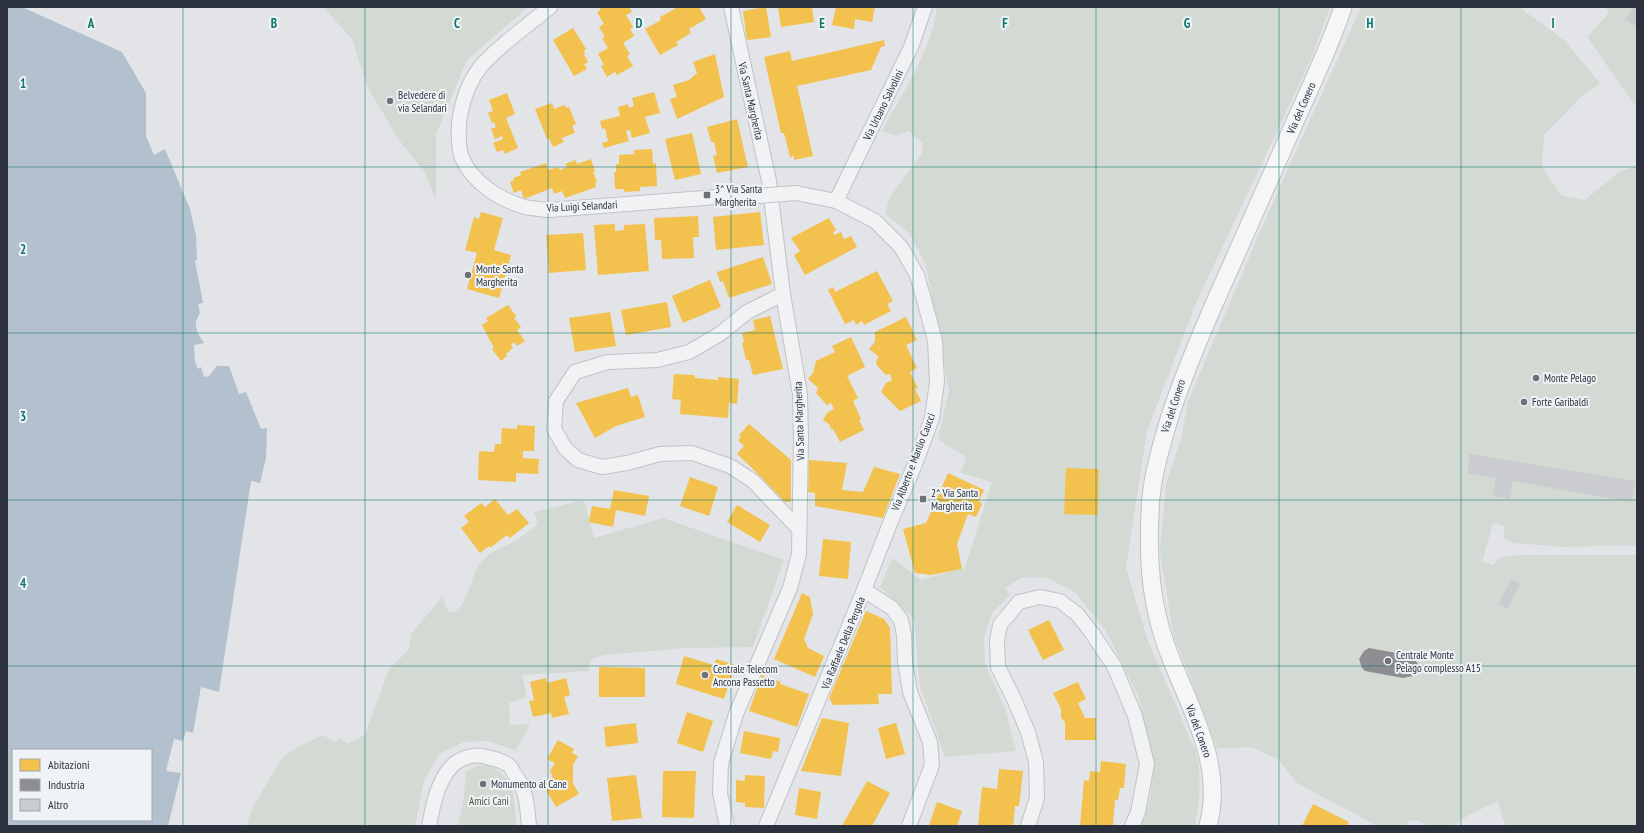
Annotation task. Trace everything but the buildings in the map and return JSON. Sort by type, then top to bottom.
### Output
[{"type":"main road","name":"Via del Conero","points":[[1208,826],[1212,808],[1213,780],[1210,758],[1203,737],[1168,652],[1158,618],[1152,585],[1149,557],[1152,496],[1156,462],[1187,367],[1312,82],[1343,7]]},
{"type":"street","name":"Via Luigi Selandari","points":[[550,7],[480,67],[468,88],[462,106],[458,126],[462,158],[476,178],[500,197],[526,207],[549,210],[796,193],[836,201]]},
{"type":"street","name":"Via Santa Margherita","points":[[727,826],[720,793],[721,763],[736,714],[790,588],[799,554],[801,438],[800,394],[783,294],[769,182],[731,7]]},
{"type":"street","name":"Via Urbano Salvolini","points":[[836,201],[911,47],[925,7]]},
{"type":"street","name":"Via Alberto e Manlio Caucci","points":[[836,201],[875,221],[901,246],[917,275],[935,342],[938,382],[932,418],[864,590]]},
{"type":"street","points":[[783,294],[747,312],[720,334],[689,352],[657,360],[608,362],[575,372],[556,401],[554,429],[564,448],[578,460],[602,467],[627,463],[660,454],[692,452],[730,466],[753,481],[799,529]]},
{"type":"street","name":"Via Raffaele Della Pergola","points":[[766,826],[864,590],[892,608],[901,620],[910,692],[930,742],[932,765],[909,826]]},
{"type":"street","points":[[1028,826],[1037,798],[1036,762],[1028,732],[998,667],[997,640],[1000,625],[1020,602],[1040,596],[1060,601],[1077,614],[1092,633],[1114,666],[1135,716],[1147,764],[1138,812],[1132,826]]},
{"type":"street","points":[[430,826],[434,801],[442,780],[452,766],[463,759],[478,755],[494,758],[508,765],[519,779],[526,795],[529,826]]},
{"type":"green space","points":[[323,7],[528,7],[467,60],[436,134],[436,200],[424,171],[399,140],[367,86],[352,39]]},
{"type":"green space","points":[[937,7],[1330,7],[1312,57],[1196,303],[1147,431],[1126,568],[1148,641],[1196,752],[1200,789],[1195,826],[1140,826],[1150,800],[1154,763],[1138,696],[1106,631],[1075,592],[1047,578],[1023,577],[1005,588],[1010,595],[992,613],[984,638],[985,664],[1006,711],[1016,751],[945,757],[920,686],[914,619],[880,587],[892,558],[921,580],[965,568],[992,482],[961,473],[966,457],[938,439],[949,391],[926,265],[909,233],[885,214],[889,198],[921,155],[923,143],[908,131],[896,136],[882,131],[923,55],[934,22]]},
{"type":"green space","points":[[1361,7],[1519,7],[1565,41],[1600,83],[1582,96],[1544,135],[1542,167],[1562,196],[1585,200],[1620,171],[1637,166],[1637,545],[1564,547],[1514,543],[1503,538],[1505,526],[1493,523],[1482,562],[1493,565],[1501,557],[1519,555],[1637,555],[1637,826],[1505,826],[1498,801],[1467,816],[1453,826],[1426,826],[1419,820],[1409,821],[1404,826],[1377,826],[1297,783],[1279,760],[1252,747],[1217,749],[1174,637],[1160,552],[1166,484],[1182,435],[1188,401],[1262,227]]},
{"type":"green space","points":[[1606,7],[1637,7],[1637,108],[1587,37],[1609,13]]},
{"type":"green space","points":[[584,500],[594,538],[663,518],[784,560],[753,647],[686,648],[605,655],[591,659],[588,671],[522,675],[527,697],[509,703],[510,725],[530,724],[516,750],[487,741],[464,742],[439,754],[424,781],[415,826],[246,826],[252,809],[281,759],[300,745],[323,735],[335,742],[341,738],[347,744],[365,735],[388,671],[409,649],[411,634],[443,596],[445,605],[449,612],[455,611],[464,601],[480,563],[491,553],[523,536],[538,524],[534,512]]},
{"type":"green space","name":"Amici Cani","points":[[487,765],[496,769],[503,775],[512,790],[516,826],[458,826],[463,804],[466,771],[477,766]]},
{"type":"water","points":[[7,7],[22,7],[122,52],[146,93],[146,136],[154,155],[165,149],[190,209],[196,235],[197,260],[195,261],[203,303],[198,304],[200,313],[196,321],[196,329],[204,343],[194,345],[195,362],[198,369],[201,367],[204,377],[209,376],[217,366],[229,366],[239,394],[246,392],[261,429],[267,428],[266,458],[260,483],[251,481],[219,692],[201,687],[193,733],[186,731],[183,741],[174,739],[166,771],[181,773],[168,826],[7,826]]},
{"type":"place","name":"Belvedere di via Selandari","points":[[390,101]]},
{"type":"place","name":"3^ Via Santa Margherita","points":[[707,195]]},
{"type":"place","name":"Monte Santa Margherita","points":[[468,275]]},
{"type":"place","name":"Monte Pelago","points":[[1536,378]]},
{"type":"place","name":"Forte Garibaldi","points":[[1524,402]]},
{"type":"place","name":"2^ Via Santa Margherita","points":[[923,499]]},
{"type":"place","name":"Centrale Monte Pelago complesso A15","points":[[1388,661]]},
{"type":"place","name":"Centrale Telecom Ancona Passetto","points":[[705,675]]},
{"type":"place","name":"Monumento al Cane","points":[[483,784]]}]
